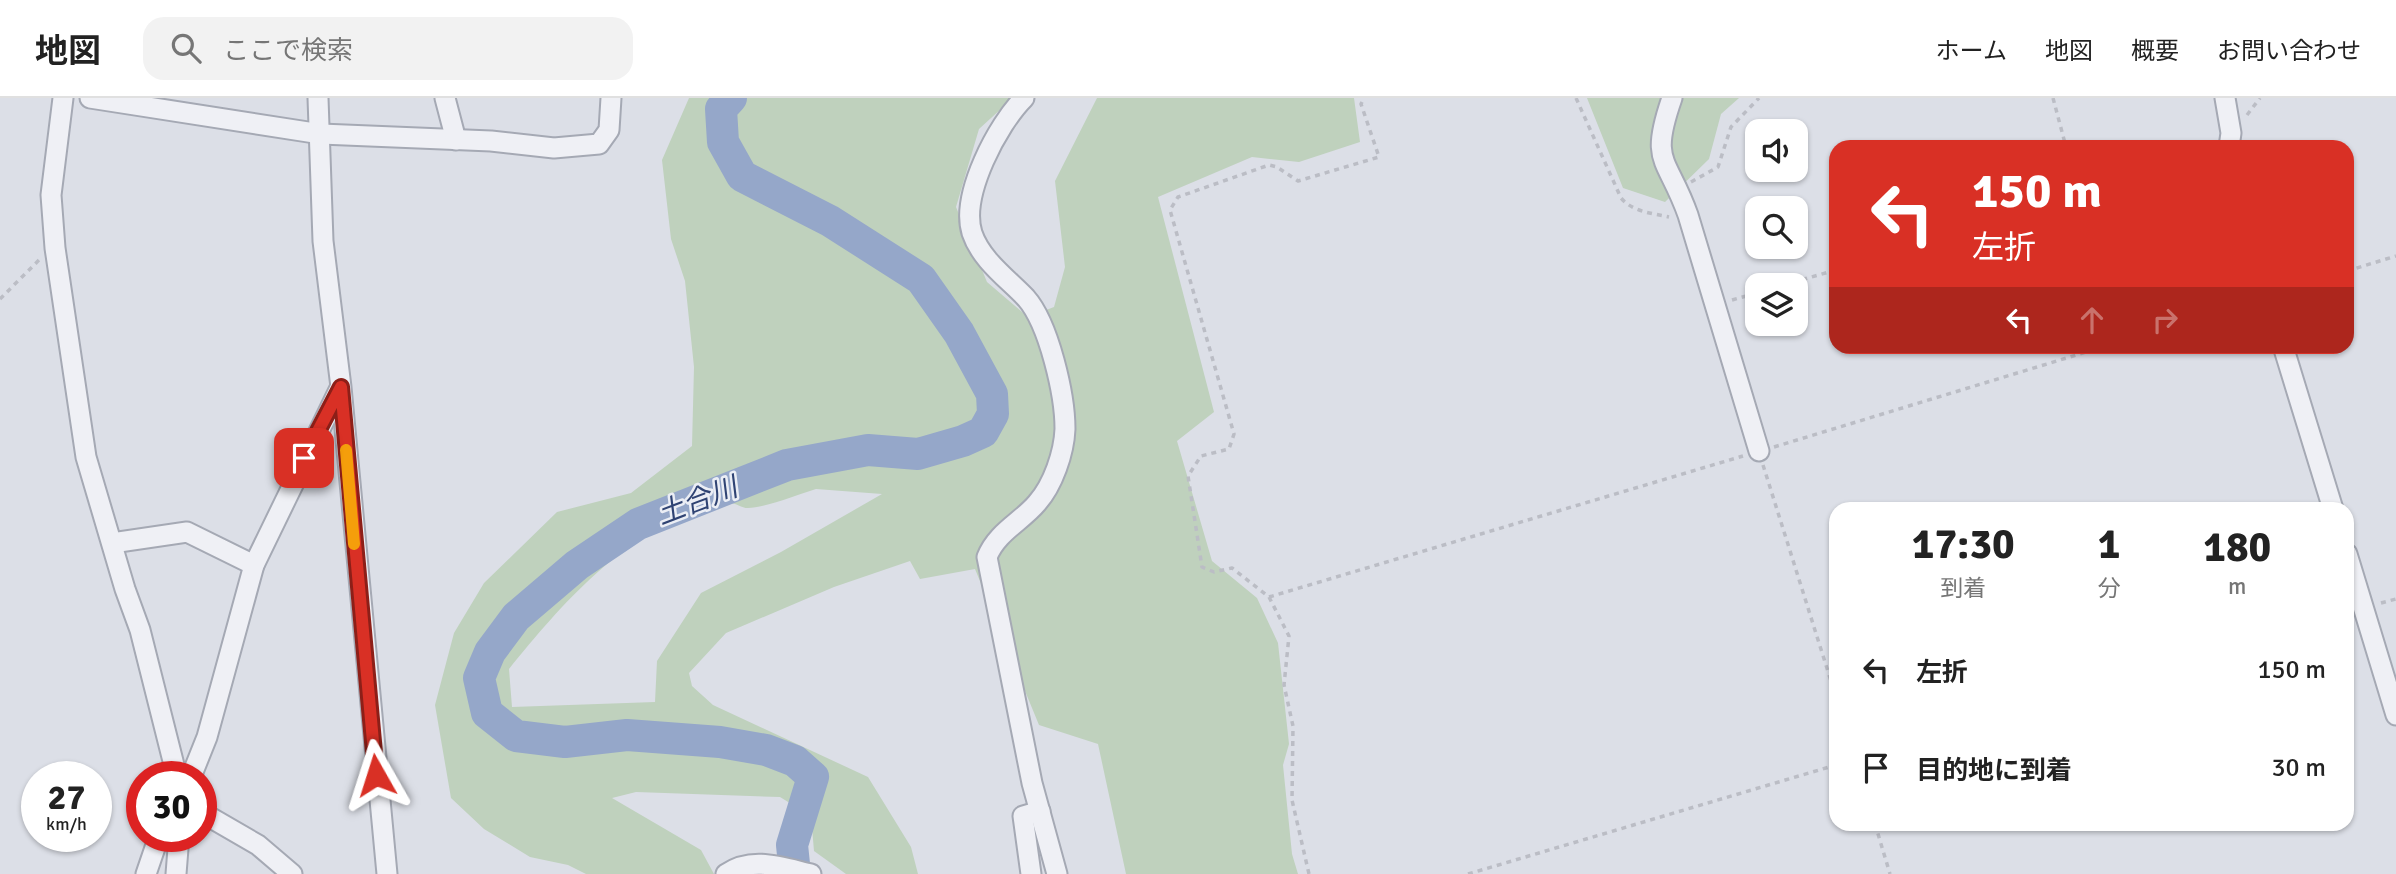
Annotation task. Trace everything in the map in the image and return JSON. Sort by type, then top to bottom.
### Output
[{"type":"street","points":[[63,98],[51,195],[55,248],[86,457],[140,630],[173,761]]},
{"type":"street","points":[[90,98],[321,134],[456,140],[554,148],[599,144],[609,130],[611,98]]},
{"type":"street","points":[[318,98],[323,241],[341,387],[387,874]]},
{"type":"street","points":[[445,98],[456,140]]},
{"type":"street","points":[[1024,98],[1008,114],[984,160],[971,200],[972,232],[994,268],[1028,301],[1045,331],[1060,394],[1065,430],[1058,465],[1038,502],[993,543],[987,557],[1040,811],[1058,874]]},
{"type":"street","points":[[1672,98],[1660,133],[1660,156],[1678,189],[1688,215],[1759,451]]},
{"type":"street","points":[[2225,98],[2230,140]]},
{"type":"street","points":[[2285,354],[2331,502]]},
{"type":"street","points":[[197,761],[207,737],[254,565],[341,387]]},
{"type":"street","points":[[112,543],[187,531],[254,565]]},
{"type":"street","points":[[2354,577],[2396,715]]},
{"type":"street","points":[[1031,874],[1023,816],[1040,811]]},
{"type":"street","points":[[217,821],[258,845],[292,874]]},
{"type":"street","points":[[146,874],[154,852]]},
{"type":"street","points":[[176,874],[178,852]]},
{"type":"street","points":[[726,874],[741,863],[774,866],[811,874]]},
{"type":"path","points":[[1308,874],[1292,800],[1293,726],[1284,685],[1289,636],[1269,597],[1232,568],[1214,572],[1202,568],[1188,476],[1201,456],[1229,449],[1234,434],[1170,210],[1178,197],[1269,165],[1277,167],[1298,181],[1379,157],[1361,104],[1364,98]]},
{"type":"path","points":[[1576,98],[1621,198],[1628,206],[1673,218],[1688,215]]},
{"type":"path","points":[[1678,189],[1718,167],[1731,127],[1759,98]]},
{"type":"path","points":[[2053,98],[2064,140]]},
{"type":"path","points":[[0,299],[37,261],[55,248]]},
{"type":"path","points":[[2354,269],[2396,256]]},
{"type":"path","points":[[1808,278],[1829,272]]},
{"type":"path","points":[[1717,305],[1745,297]]},
{"type":"path","points":[[1269,597],[2080,354]]},
{"type":"path","points":[[1759,451],[1829,675]]},
{"type":"path","points":[[1468,874],[1829,767]]},
{"type":"path","points":[[1877,831],[1890,874]]},
{"type":"green space","points":[[689,98],[1013,98],[979,129],[956,207],[987,282],[1028,317],[1054,307],[1065,267],[1055,181],[1097,98],[1354,98],[1360,142],[1299,162],[1252,157],[1158,197],[1214,412],[1177,441],[1212,561],[1257,598],[1278,643],[1289,744],[1283,765],[1292,854],[1298,874],[1126,874],[1098,744],[1039,725],[975,569],[920,579],[910,561],[834,587],[726,633],[689,673],[692,686],[713,705],[868,777],[911,847],[918,874],[846,874],[814,851],[811,816],[780,797],[636,792],[612,798],[701,850],[714,874],[586,874],[568,865],[530,857],[484,829],[451,798],[435,705],[454,633],[484,583],[557,512],[631,493],[692,446],[694,367],[685,281],[671,239],[662,160]],"holes":[[[816,489],[882,494],[781,552],[701,593],[657,661],[655,702],[512,707],[509,669],[554,616],[604,566],[662,526],[694,512],[728,503],[745,508],[755,507]]]},
{"type":"green space","points":[[1587,98],[1739,98],[1721,114],[1709,159],[1665,202],[1623,188]]},
{"type":"waterway","name":"土合川","points":[[731,98],[721,109],[723,142],[742,176],[830,221],[921,279],[959,333],[992,394],[993,414],[983,432],[963,441],[918,454],[868,450],[787,465],[638,524],[577,565],[516,617],[490,652],[479,678],[487,713],[516,736],[565,742],[627,735],[720,742],[766,750],[795,761],[813,777],[792,845],[795,874]]},
{"type":"slow traffic","points":[[346,450],[354,544]]},
{"type":"route","points":[[304,458],[341,387],[376,775]]}]
